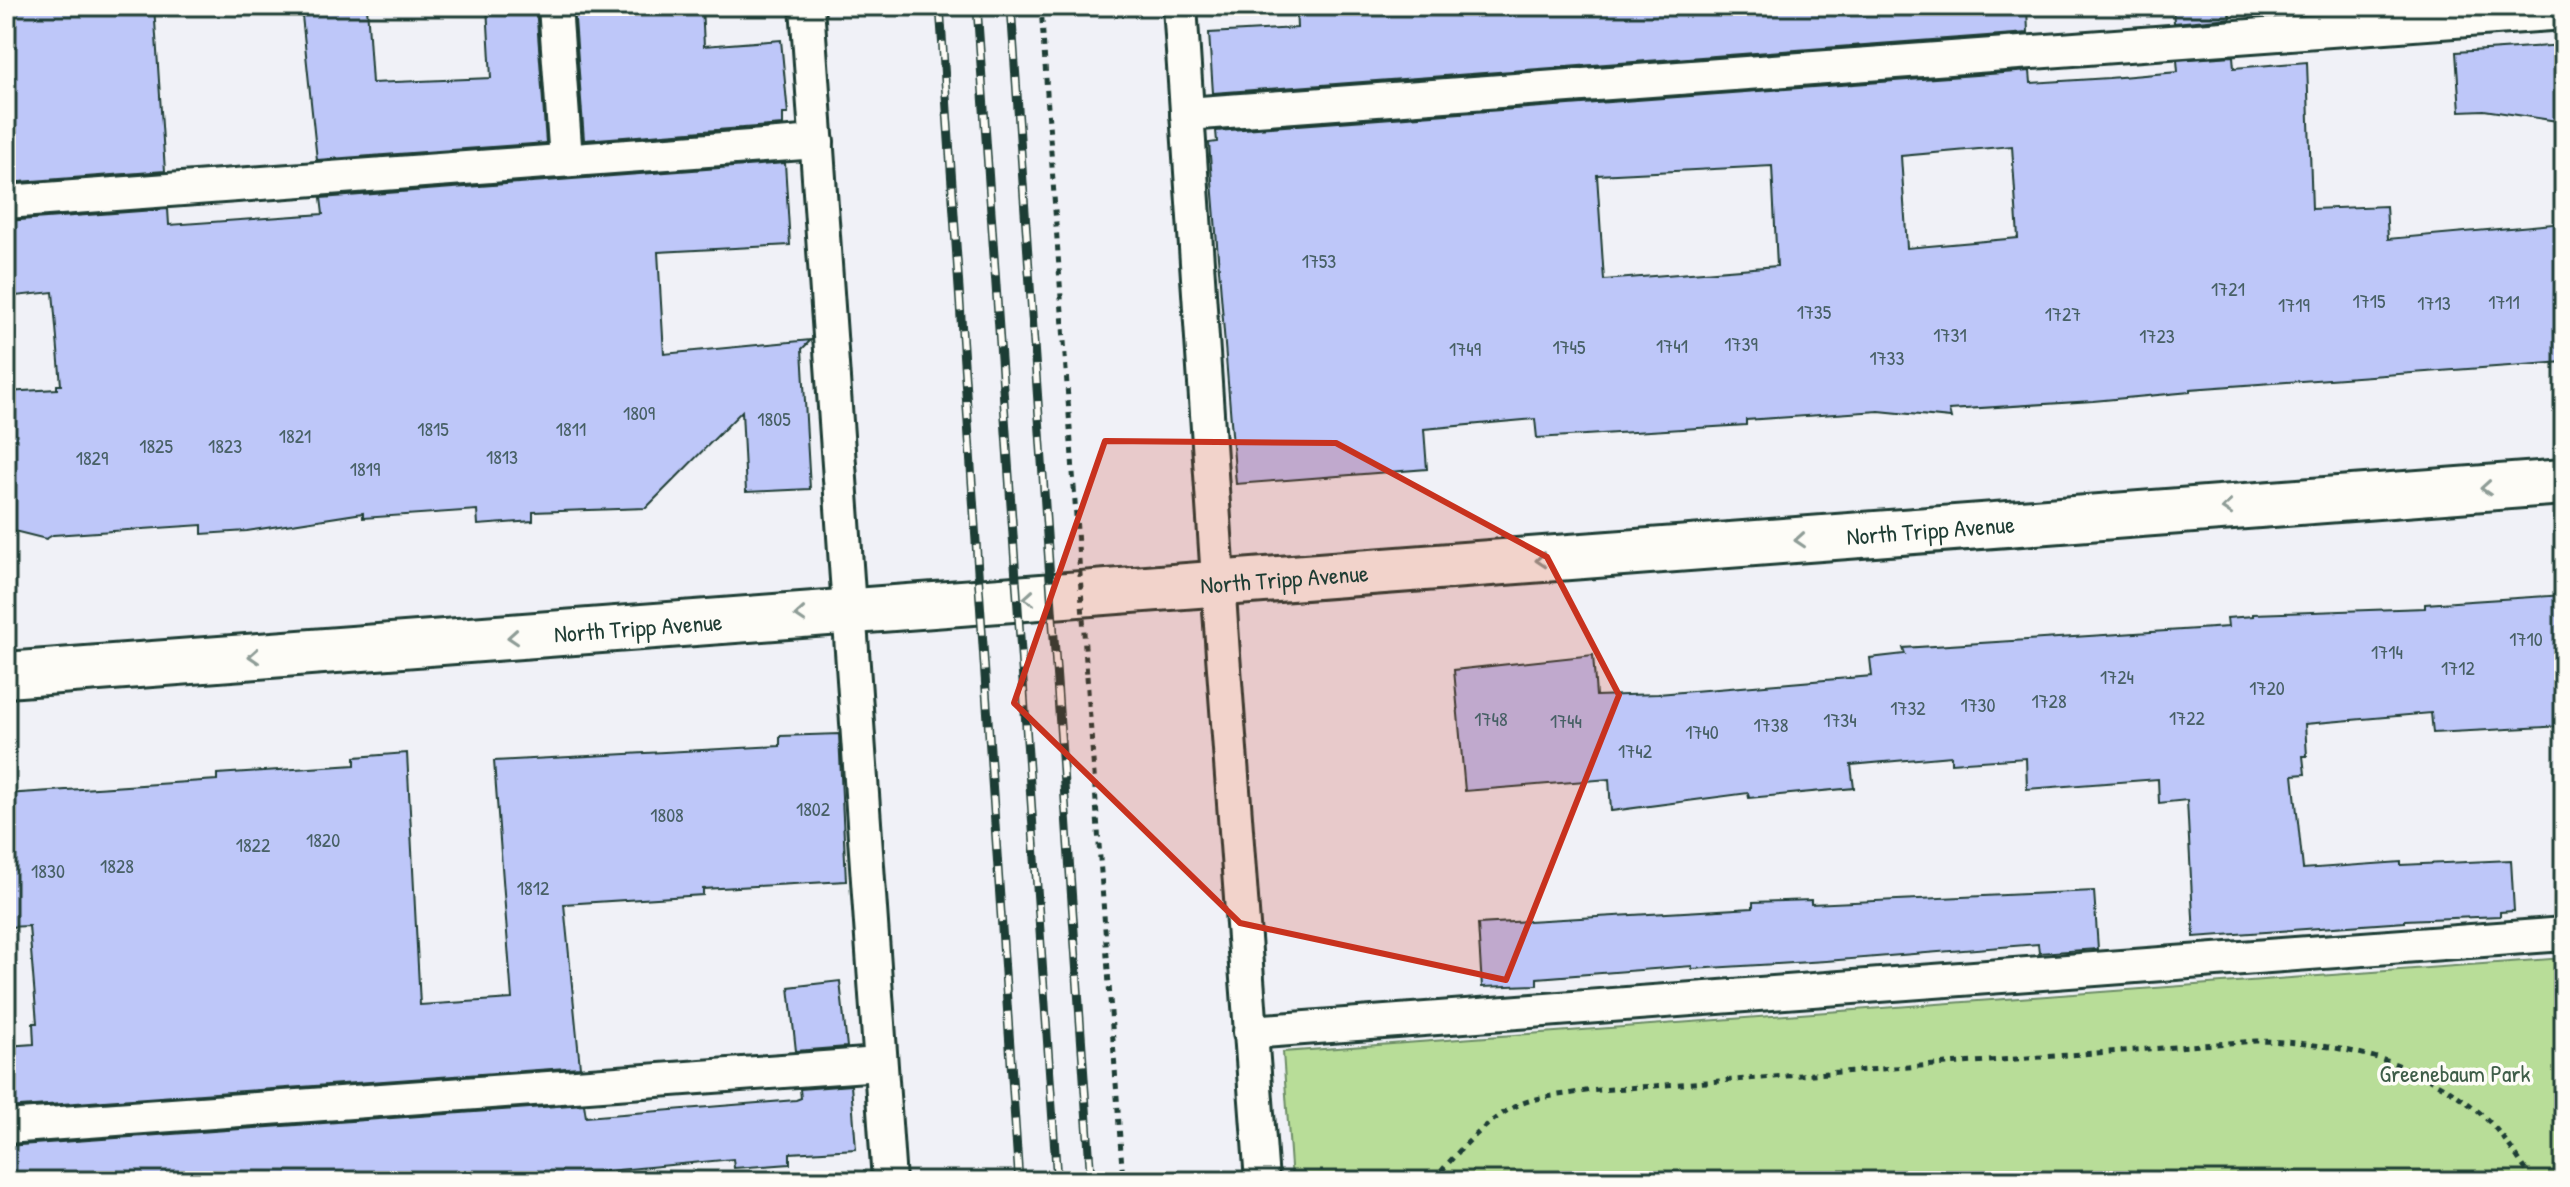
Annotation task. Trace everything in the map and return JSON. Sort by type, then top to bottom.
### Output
[{"type":"street","name":"North Tripp Avenue","points":[[6,675],[2564,482]]},
{"type":"lane","points":[[555,6],[566,160]]},
{"type":"lane","points":[[807,6],[889,1181]]},
{"type":"lane","points":[[1180,6],[1262,1181]]},
{"type":"lane","points":[[1187,114],[2564,13]]},
{"type":"lane","points":[[6,202],[817,142]]},
{"type":"lane","points":[[1250,1032],[2564,934]]},
{"type":"lane","points":[[6,1127],[880,1064]]},
{"type":"path","points":[[1041,6],[1123,1181]]},
{"type":"path","points":[[1434,1181],[1445,1165],[1471,1141],[1518,1105],[1586,1091],[2256,1041],[2346,1049],[2384,1059],[2420,1074],[2481,1113],[2511,1148],[2533,1181]]},
{"type":"highlighted area","points":[[1105,441],[1336,443],[1547,557],[1619,695],[1506,980],[1240,923],[1014,703]]},
{"type":"green space","name":"Greenebaum Park","points":[[2564,958],[2564,1181],[1292,1181],[1283,1052]]},
{"type":"building","points":[[6,6],[154,6],[165,171],[6,183]]},
{"type":"building","points":[[301,6],[367,6],[372,83],[491,78],[487,6],[536,6],[546,143],[317,160]]},
{"type":"building","points":[[574,6],[702,6],[704,46],[781,40],[788,114],[783,114],[783,125],[584,140]]},
{"type":"building","points":[[1296,6],[1347,6],[1348,14],[1425,6],[2027,6],[2028,33],[1213,93],[1209,33],[1297,28]]},
{"type":"building","points":[[2173,6],[2229,6],[2230,18],[2174,23]]},
{"type":"building","points":[[2564,45],[2564,122],[2484,110],[2460,111],[2456,52]]},
{"type":"building","points":[[2233,56],[2234,68],[2307,62],[2312,209],[2386,206],[2388,239],[2564,223],[2564,362],[1949,410],[1951,418],[1879,411],[1746,420],[1746,425],[1537,438],[1535,419],[1424,429],[1427,469],[1236,484],[1209,143],[1217,142],[1216,131],[2030,71],[2031,83],[2109,78],[2178,72],[2177,60]],"holes":[[[2012,146],[2018,238],[1907,248],[1901,156]],[[1772,166],[1777,266],[1604,280],[1597,175]]]},
{"type":"building","points":[[785,163],[790,245],[658,252],[664,354],[811,340],[802,349],[810,489],[746,492],[742,411],[646,508],[533,512],[533,521],[478,525],[477,510],[363,518],[363,513],[247,531],[202,534],[202,525],[53,535],[46,539],[6,529],[6,392],[57,389],[57,385],[61,385],[53,292],[6,297],[6,221],[168,209],[169,225],[323,214],[321,198]]},
{"type":"building","points":[[2564,595],[2564,726],[2433,733],[2431,713],[2305,724],[2305,774],[2293,775],[2303,869],[2401,862],[2401,865],[2511,860],[2514,911],[2500,912],[2500,916],[2405,920],[2194,937],[2187,800],[2159,803],[2158,779],[2027,789],[2026,758],[1951,763],[1951,756],[1851,765],[1854,788],[1749,798],[1748,793],[1611,811],[1609,779],[1465,791],[1454,670],[1593,655],[1596,696],[1658,694],[1872,676],[1870,658],[1905,654],[1903,648],[2228,627],[2227,618],[2253,614],[2425,608],[2425,604]]},
{"type":"building","points":[[839,734],[846,881],[703,889],[703,895],[564,904],[580,1067],[6,1108],[6,1046],[34,1044],[33,1023],[37,1023],[29,926],[6,927],[6,794],[217,780],[217,774],[355,765],[355,757],[407,753],[420,1005],[512,999],[494,761],[780,746],[780,736]]},
{"type":"building","points":[[2094,891],[2098,949],[2039,953],[2038,944],[1826,961],[1692,969],[1692,966],[1537,978],[1537,985],[1482,987],[1478,924],[1753,908],[1753,902],[1811,900],[1811,904]]},
{"type":"building","points":[[840,981],[847,1047],[796,1051],[789,987]]},
{"type":"building","points":[[851,1085],[856,1149],[790,1153],[790,1164],[734,1168],[733,1159],[587,1173],[588,1181],[6,1181],[6,1146],[584,1104],[586,1117],[796,1100],[801,1098],[800,1089]]},
{"type":"railway","points":[[940,6],[1019,1181]]},
{"type":"railway","points":[[977,6],[1057,1181]]},
{"type":"railway","points":[[1011,6],[1091,1181]]}]
